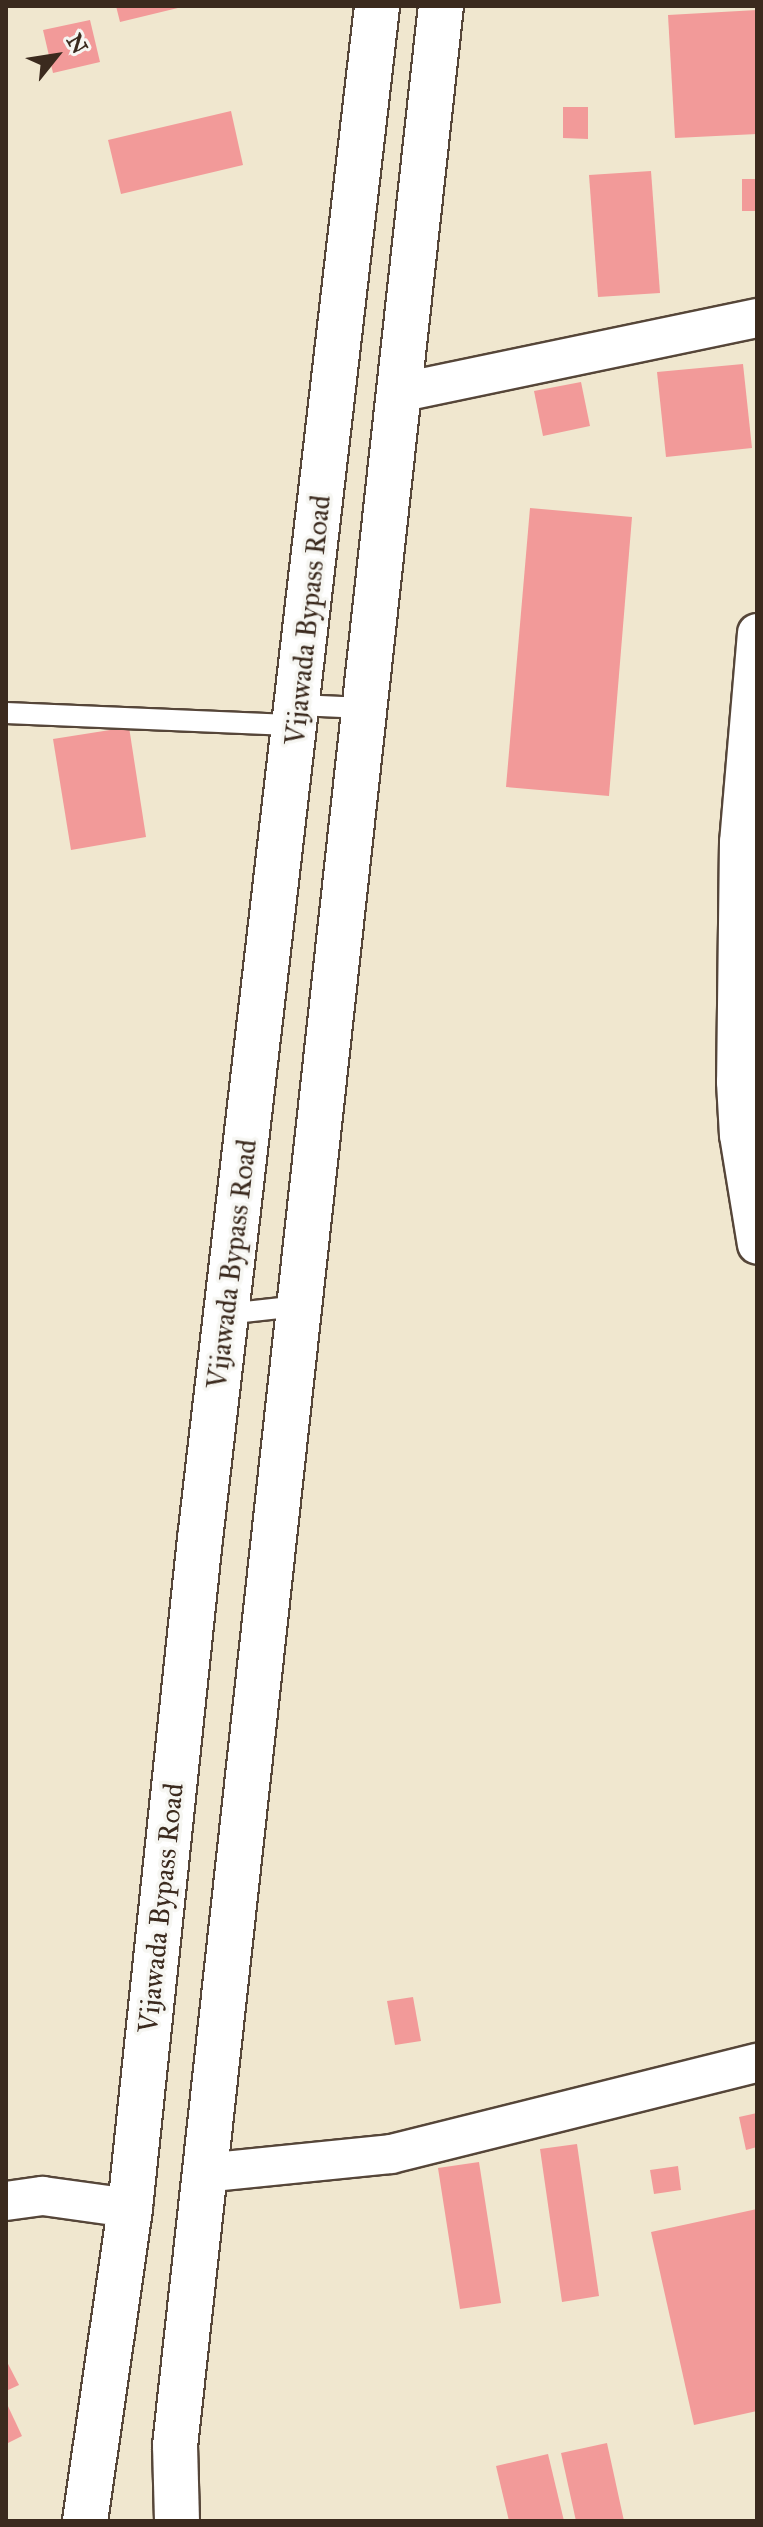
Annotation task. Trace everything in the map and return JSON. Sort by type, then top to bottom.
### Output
[{"type":"main road","name":"Vijawada Bypass Road","points":[[85,2521],[130,2208],[226,1314],[377,6]]},
{"type":"main road","points":[[177,2521],[175,2446],[441,6]]},
{"type":"street","points":[[398,393],[757,318]]},
{"type":"street","points":[[757,633],[738,1121],[757,1245]]},
{"type":"street","points":[[204,2173],[391,2154],[757,2063]]},
{"type":"street","points":[[6,2201],[43,2196],[130,2208]]},
{"type":"lane","points":[[6,713],[297,715],[364,708]]},
{"type":"lane","points":[[226,1314],[299,1306]]},
{"type":"building","points":[[116,6],[182,6],[182,7],[120,22]]},
{"type":"building","points":[[757,10],[757,134],[675,138],[668,15]]},
{"type":"building","points":[[90,20],[100,62],[53,73],[43,30]]},
{"type":"building","points":[[563,107],[588,107],[588,139],[563,138]]},
{"type":"building","points":[[231,111],[243,165],[121,194],[108,140]]},
{"type":"building","points":[[651,171],[660,293],[598,297],[589,175]]},
{"type":"building","points":[[742,179],[757,179],[757,211],[742,211]]},
{"type":"building","points":[[743,364],[752,448],[666,457],[657,372]]},
{"type":"building","points":[[581,382],[590,426],[543,436],[534,391]]},
{"type":"building","points":[[530,508],[632,517],[609,796],[506,787]]},
{"type":"building","points":[[129,727],[146,837],[71,850],[53,739]]},
{"type":"building","points":[[413,1997],[421,2041],[395,2045],[387,2001]]},
{"type":"building","points":[[757,2113],[757,2147],[746,2150],[739,2117]]},
{"type":"building","points":[[577,2144],[599,2296],[562,2302],[540,2149]]},
{"type":"building","points":[[479,2162],[501,2303],[460,2309],[438,2168]]},
{"type":"building","points":[[678,2166],[681,2190],[654,2194],[650,2170]]},
{"type":"building","points":[[757,2209],[757,2411],[694,2425],[651,2232]]},
{"type":"building","points":[[6,2360],[19,2385],[6,2391]]},
{"type":"building","points":[[6,2402],[22,2436],[6,2444]]},
{"type":"building","points":[[607,2443],[624,2521],[576,2521],[561,2453]]},
{"type":"building","points":[[548,2454],[564,2521],[509,2521],[496,2466]]}]
